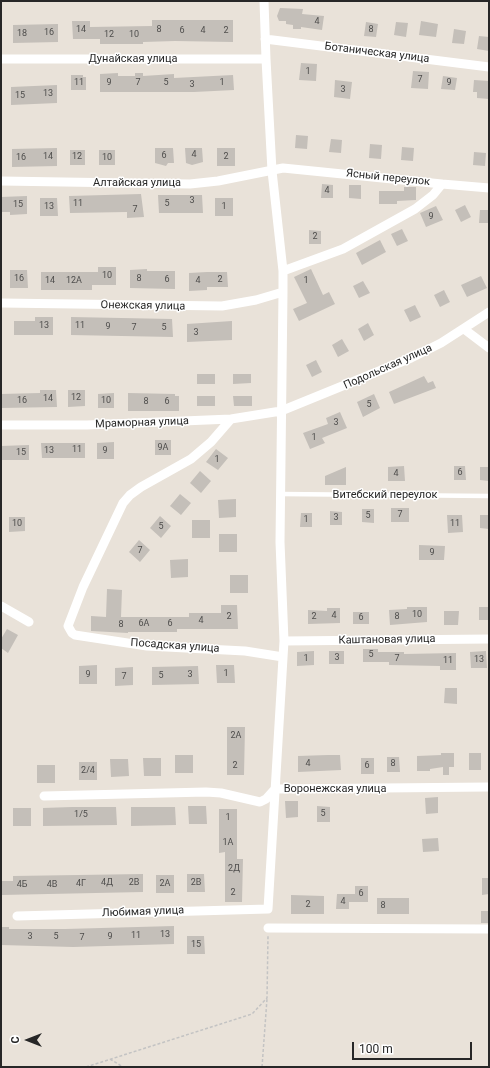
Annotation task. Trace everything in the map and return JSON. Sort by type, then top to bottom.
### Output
[{"type":"street","points":[[264,1],[272,170],[283,271],[280,542],[284,641],[275,789]]},
{"type":"street","name":"Ботаническая улица","points":[[265,39],[489,68]]},
{"type":"street","name":"Дунайская улица","points":[[1,59],[266,59]]},
{"type":"street","name":"Ясный переулок","points":[[272,170],[283,168],[442,184]]},
{"type":"street","name":"Алтайская улица","points":[[1,181],[190,184],[218,181],[272,170]]},
{"type":"street","points":[[442,184],[489,188]]},
{"type":"street","name":"Ясный переулок","points":[[283,271],[349,245],[415,209],[433,195],[442,184]]},
{"type":"street","name":"Онежская улица","points":[[1,303],[222,306],[256,300],[283,292]]},
{"type":"street","name":"Подольская улица","points":[[281,411],[411,358],[441,343],[489,312]]},
{"type":"street","points":[[464,329],[489,348]]},
{"type":"street","name":"Мраморная улица","points":[[1,426],[87,426],[231,419],[281,411]]},
{"type":"street","name":"Посадская улица","points":[[231,419],[211,442],[191,459],[141,487],[130,495],[123,503],[83,587],[69,622],[69,630],[75,635],[146,646],[245,651],[283,657]]},
{"type":"street","points":[[1,606],[30,622]]},
{"type":"street","name":"Каштановая улица","points":[[284,641],[489,638]]},
{"type":"street","name":"Воронежская улица","points":[[44,796],[206,792],[221,793],[260,802],[266,800],[275,789],[489,787]]},
{"type":"street","name":"Любимая улица","points":[[17,916],[268,909],[275,789]]},
{"type":"street","points":[[268,928],[489,929]]},
{"type":"lane","name":"Витебский переулок","points":[[280,494],[489,496]]},
{"type":"path","points":[[262,1067],[267,998],[268,928]]},
{"type":"path","points":[[86,1067],[252,1014],[267,998]]},
{"type":"path","points":[[110,1059],[123,1067]]},
{"type":"building","points":[[280,8],[303,9],[302,14],[324,16],[322,30],[301,27],[301,29],[293,29],[293,25],[286,24],[286,21],[279,21],[277,16]]},
{"type":"building","points":[[152,20],[233,20],[233,42],[175,41],[143,42],[143,44],[100,44],[100,39],[73,39],[72,21],[90,21],[90,27],[152,26]]},
{"type":"building","points":[[421,21],[438,24],[436,37],[419,35]]},
{"type":"building","points":[[366,22],[378,24],[376,37],[364,36]]},
{"type":"building","points":[[396,22],[408,23],[406,37],[394,35]]},
{"type":"building","points":[[58,24],[58,42],[13,43],[13,25]]},
{"type":"building","points":[[454,29],[466,31],[464,44],[452,43]]},
{"type":"building","points":[[479,36],[489,37],[489,51],[477,49]]},
{"type":"building","points":[[301,63],[317,64],[316,81],[299,80]]},
{"type":"building","points":[[413,71],[429,72],[428,89],[411,88]]},
{"type":"building","points":[[118,73],[118,76],[135,76],[135,73],[143,73],[143,76],[174,74],[174,78],[233,75],[234,90],[194,92],[100,92],[100,74]]},
{"type":"building","points":[[71,75],[83,75],[83,77],[86,77],[86,90],[71,90]]},
{"type":"building","points":[[443,76],[457,78],[455,90],[441,89]]},
{"type":"building","points":[[335,80],[352,82],[350,99],[334,97]]},
{"type":"building","points":[[474,80],[489,81],[489,99],[477,98],[477,92],[473,92]]},
{"type":"building","points":[[57,85],[57,103],[11,105],[11,87]]},
{"type":"building","points":[[296,135],[308,136],[307,149],[295,148]]},
{"type":"building","points":[[331,139],[342,140],[341,153],[329,152]]},
{"type":"building","points":[[370,144],[382,145],[381,159],[369,158]]},
{"type":"building","points":[[402,147],[414,148],[413,161],[401,160]]},
{"type":"building","points":[[57,148],[57,166],[12,167],[12,149]]},
{"type":"building","points":[[155,148],[173,148],[174,163],[168,163],[166,166],[155,163]]},
{"type":"building","points":[[185,148],[202,148],[203,162],[192,165],[186,163]]},
{"type":"building","points":[[217,148],[235,148],[235,166],[217,166]]},
{"type":"building","points":[[70,150],[85,150],[85,165],[70,165]]},
{"type":"building","points":[[99,150],[115,150],[115,165],[99,165]]},
{"type":"building","points":[[474,152],[486,153],[485,166],[473,165]]},
{"type":"building","points":[[322,184],[333,185],[333,198],[321,198]]},
{"type":"building","points":[[349,185],[361,185],[361,199],[349,198]]},
{"type":"building","points":[[404,187],[416,187],[416,200],[397,201],[397,204],[379,204],[379,191],[404,191]]},
{"type":"building","points":[[141,194],[144,217],[127,218],[127,212],[70,213],[69,196]]},
{"type":"building","points":[[158,195],[202,195],[203,213],[159,213]]},
{"type":"building","points":[[27,196],[27,214],[10,215],[10,212],[1,212],[1,197]]},
{"type":"building","points":[[40,198],[57,198],[58,216],[40,216]]},
{"type":"building","points":[[215,198],[233,198],[233,216],[215,216]]},
{"type":"building","points":[[465,205],[471,217],[461,222],[455,210]]},
{"type":"building","points":[[436,206],[443,220],[426,227],[420,213]]},
{"type":"building","points":[[480,210],[489,210],[489,223],[479,223]]},
{"type":"building","points":[[402,229],[408,241],[397,246],[391,234]]},
{"type":"building","points":[[309,230],[321,231],[321,244],[309,244]]},
{"type":"building","points":[[380,240],[386,252],[362,265],[356,253]]},
{"type":"building","points":[[98,267],[116,267],[116,285],[92,285],[92,290],[41,290],[41,272],[98,272]]},
{"type":"building","points":[[147,269],[147,271],[175,271],[175,289],[130,288],[130,270]]},
{"type":"building","points":[[311,269],[323,295],[329,292],[335,304],[299,321],[293,309],[307,303],[294,277]]},
{"type":"building","points":[[10,270],[27,270],[28,288],[10,288]]},
{"type":"building","points":[[227,272],[228,287],[207,287],[207,290],[189,291],[189,273]]},
{"type":"building","points":[[481,276],[487,288],[467,297],[461,285]]},
{"type":"building","points":[[363,281],[370,293],[359,298],[353,286]]},
{"type":"building","points":[[444,290],[450,302],[440,307],[434,295]]},
{"type":"building","points":[[415,305],[421,317],[410,322],[404,310]]},
{"type":"building","points":[[35,317],[53,317],[53,335],[14,335],[14,321],[35,321]]},
{"type":"building","points":[[71,317],[172,319],[173,337],[71,335]]},
{"type":"building","points":[[232,321],[232,340],[187,342],[187,324]]},
{"type":"building","points":[[368,323],[374,335],[364,341],[358,329]]},
{"type":"building","points":[[342,339],[349,351],[338,357],[332,345]]},
{"type":"building","points":[[316,360],[322,372],[312,377],[306,365]]},
{"type":"building","points":[[197,374],[215,374],[215,384],[197,384]]},
{"type":"building","points":[[233,374],[251,374],[251,383],[233,384]]},
{"type":"building","points":[[424,376],[428,383],[433,381],[436,388],[394,404],[389,392]]},
{"type":"building","points":[[40,390],[56,390],[57,407],[1,408],[1,394],[40,393]]},
{"type":"building","points":[[68,390],[85,390],[85,406],[68,407]]},
{"type":"building","points":[[114,393],[114,408],[98,408],[98,394]]},
{"type":"building","points":[[128,393],[175,394],[175,396],[179,396],[179,411],[128,411]]},
{"type":"building","points":[[374,394],[380,408],[363,417],[357,402]]},
{"type":"building","points":[[197,396],[215,396],[215,406],[197,406]]},
{"type":"building","points":[[233,396],[252,396],[252,406],[234,406]]},
{"type":"building","points":[[340,412],[347,428],[322,438],[325,443],[310,449],[303,433],[328,424],[326,418]]},
{"type":"building","points":[[155,440],[171,440],[171,455],[155,455]]},
{"type":"building","points":[[114,442],[114,459],[97,459],[97,443]]},
{"type":"building","points":[[41,443],[85,443],[85,458],[42,458]]},
{"type":"building","points":[[29,445],[29,460],[1,460],[1,446]]},
{"type":"building","points":[[216,449],[228,458],[218,470],[206,462]]},
{"type":"building","points":[[404,466],[405,481],[388,481],[388,467]]},
{"type":"building","points":[[454,466],[465,466],[466,480],[454,480]]},
{"type":"building","points":[[346,467],[346,485],[325,485],[325,476]]},
{"type":"building","points":[[480,467],[489,467],[489,481],[480,480]]},
{"type":"building","points":[[200,471],[211,481],[201,493],[190,483]]},
{"type":"building","points":[[180,494],[191,503],[181,515],[170,506]]},
{"type":"building","points":[[236,499],[236,517],[219,518],[218,500]]},
{"type":"building","points":[[391,508],[409,508],[409,522],[391,522]]},
{"type":"building","points":[[362,509],[374,509],[374,523],[362,522]]},
{"type":"building","points":[[330,511],[342,512],[342,525],[330,525]]},
{"type":"building","points":[[301,513],[312,513],[312,527],[300,527]]},
{"type":"building","points":[[447,515],[462,515],[463,532],[448,533]]},
{"type":"building","points":[[480,515],[489,515],[489,529],[480,528]]},
{"type":"building","points":[[160,516],[171,526],[161,538],[150,528]]},
{"type":"building","points":[[9,517],[25,517],[25,531],[9,532]]},
{"type":"building","points":[[192,520],[210,520],[210,538],[192,538]]},
{"type":"building","points":[[219,534],[237,534],[237,552],[219,552]]},
{"type":"building","points":[[139,540],[150,550],[140,562],[129,552]]},
{"type":"building","points":[[419,545],[445,546],[444,560],[419,560]]},
{"type":"building","points":[[188,559],[188,577],[171,578],[170,560]]},
{"type":"building","points":[[230,575],[248,575],[248,593],[230,593]]},
{"type":"building","points":[[107,589],[122,590],[121,617],[189,617],[189,613],[221,613],[221,605],[237,605],[238,629],[177,629],[177,632],[128,633],[91,631],[91,616],[106,617]]},
{"type":"building","points":[[407,607],[427,607],[427,622],[390,625],[389,610],[407,609]]},
{"type":"building","points":[[479,607],[489,607],[489,620],[479,620]]},
{"type":"building","points":[[327,608],[340,608],[340,623],[308,624],[308,610],[327,611]]},
{"type":"building","points":[[444,611],[459,611],[458,625],[444,625]]},
{"type":"building","points":[[353,612],[369,612],[369,624],[353,624]]},
{"type":"building","points":[[7,629],[18,635],[8,653],[1,648],[1,639]]},
{"type":"building","points":[[363,649],[378,649],[378,652],[404,652],[404,654],[456,653],[456,670],[440,670],[440,666],[389,665],[389,662],[363,662]]},
{"type":"building","points":[[314,651],[314,665],[297,666],[297,652]]},
{"type":"building","points":[[329,651],[344,651],[344,664],[329,664]]},
{"type":"building","points":[[486,651],[487,668],[471,668],[470,652]]},
{"type":"building","points":[[97,665],[97,684],[79,684],[79,666]]},
{"type":"building","points":[[216,665],[234,665],[235,683],[217,683]]},
{"type":"building","points":[[198,666],[199,684],[152,685],[152,667]]},
{"type":"building","points":[[133,667],[133,685],[115,686],[115,668]]},
{"type":"building","points":[[445,688],[457,688],[457,704],[444,703]]},
{"type":"building","points":[[227,727],[245,727],[244,775],[227,775]]},
{"type":"building","points":[[441,753],[454,753],[454,767],[449,767],[449,775],[443,775],[443,767],[430,769],[430,771],[417,771],[417,756],[441,755]]},
{"type":"building","points":[[469,753],[481,753],[481,770],[469,770]]},
{"type":"building","points":[[175,755],[193,755],[193,773],[175,773]]},
{"type":"building","points":[[340,755],[341,770],[298,772],[298,756]]},
{"type":"building","points":[[387,757],[399,757],[400,772],[387,772]]},
{"type":"building","points":[[143,758],[161,758],[161,776],[144,776]]},
{"type":"building","points":[[361,758],[374,758],[374,774],[361,774]]},
{"type":"building","points":[[110,759],[128,759],[129,776],[111,777]]},
{"type":"building","points":[[79,762],[97,762],[97,780],[79,780]]},
{"type":"building","points":[[37,765],[55,765],[55,783],[37,783]]},
{"type":"building","points":[[438,797],[438,813],[426,814],[425,798]]},
{"type":"building","points":[[285,801],[298,801],[298,817],[286,818]]},
{"type":"building","points":[[188,806],[206,806],[207,824],[189,824]]},
{"type":"building","points":[[317,806],[330,807],[330,822],[317,822]]},
{"type":"building","points":[[116,807],[117,825],[43,826],[43,808]]},
{"type":"building","points":[[131,807],[175,807],[176,825],[131,826]]},
{"type":"building","points":[[13,808],[31,808],[31,826],[13,826]]},
{"type":"building","points":[[219,809],[237,809],[237,859],[243,859],[242,902],[225,902],[225,852],[219,853]]},
{"type":"building","points":[[438,838],[439,851],[423,852],[422,839]]},
{"type":"building","points":[[143,874],[143,892],[1,895],[1,881],[13,881],[13,876]]},
{"type":"building","points":[[187,874],[204,874],[205,892],[187,892]]},
{"type":"building","points":[[156,875],[174,875],[174,893],[156,893]]},
{"type":"building","points":[[482,878],[489,878],[489,894],[482,895]]},
{"type":"building","points":[[355,886],[368,886],[368,902],[349,902],[349,909],[336,909],[337,894],[355,894]]},
{"type":"building","points":[[291,895],[324,896],[324,914],[291,914]]},
{"type":"building","points":[[377,898],[409,898],[409,914],[377,914]]},
{"type":"building","points":[[481,911],[489,911],[489,923],[481,923]]},
{"type":"building","points":[[174,926],[174,944],[73,947],[1,945],[1,927],[9,927],[9,929],[65,929]]},
{"type":"building","points":[[187,936],[204,936],[205,954],[187,954]]}]
